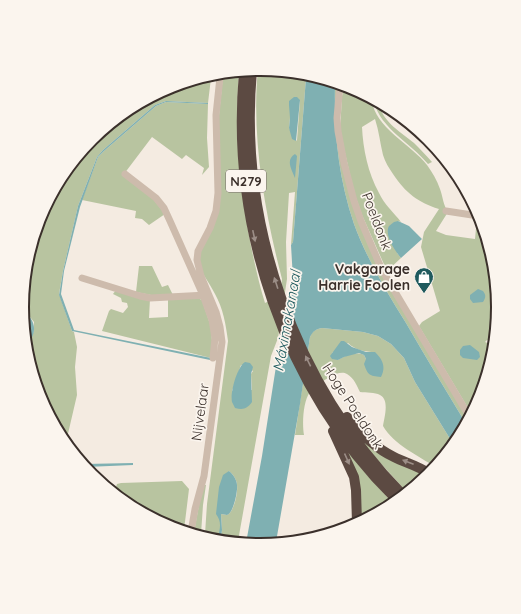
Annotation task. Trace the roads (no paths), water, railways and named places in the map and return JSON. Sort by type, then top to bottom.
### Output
[{"type":"highway","name":"Hoge Poeldonk","points":[[244,76],[242,120],[246,178],[253,228],[268,288],[296,359],[325,411],[354,450],[393,496]]},
{"type":"highway","name":"Hoge Poeldonk","points":[[252,76],[250,126],[253,177],[258,212],[270,262],[284,303],[299,342],[326,395],[359,444],[376,466],[400,492]]},
{"type":"highway","name":"N279","points":[[326,395],[335,403],[355,427],[376,446],[392,456],[415,465],[424,471]]},
{"type":"highway","name":"N279","points":[[325,411],[354,476],[358,517]]},
{"type":"street","points":[[188,261],[197,260],[198,252],[214,217],[218,193],[216,115],[220,79]]},
{"type":"street","name":"Poeldonk","points":[[340,90],[337,118],[339,137],[348,180],[361,221],[382,270],[467,412]]},
{"type":"street","name":"Nijvelaar","points":[[126,174],[156,198],[164,208],[188,261],[216,312],[220,327],[222,342],[221,354],[204,476],[192,528]]},
{"type":"street","points":[[446,211],[473,215]]},
{"type":"street","name":"Nijvelaar","points":[[197,260],[215,338],[213,358]]},
{"type":"street","points":[[82,278],[150,298],[206,295]]},
{"type":"water","name":"Máximakanaal","points":[[306,80],[335,88],[335,119],[338,154],[344,189],[354,224],[365,250],[384,287],[463,419],[450,439],[415,382],[404,358],[391,344],[378,336],[363,332],[322,328],[316,330],[310,337],[277,538],[247,538],[262,456],[277,360],[283,341],[289,309],[293,279],[291,245],[293,242]]},
{"type":"water","points":[[294,97],[297,97],[300,100],[296,141],[292,139],[289,128],[289,101]]},
{"type":"water","points":[[166,101],[208,104],[166,102],[156,106],[98,157],[80,207],[64,271],[61,294],[74,330],[211,358],[210,360],[72,331],[59,295],[63,271],[78,206],[97,157],[103,150],[155,105]]},
{"type":"water","points":[[295,154],[297,156],[295,178],[291,168],[290,159]]},
{"type":"water","points":[[398,221],[409,226],[422,239],[401,258],[393,247],[388,234],[389,226]]},
{"type":"water","points":[[478,289],[484,292],[485,299],[483,302],[473,303],[470,299],[470,295]]},
{"type":"water","points":[[29,316],[32,320],[34,328],[31,339]]},
{"type":"water","points":[[341,341],[344,341],[352,347],[366,352],[375,352],[383,364],[383,373],[381,377],[368,373],[364,364],[366,359],[364,355],[359,353],[338,360],[332,359],[330,356]]},
{"type":"water","points":[[470,345],[479,352],[480,357],[477,360],[463,358],[460,355],[460,350],[463,346]]},
{"type":"water","points":[[245,362],[250,363],[253,367],[251,374],[252,402],[247,408],[238,409],[235,408],[232,402],[232,393],[239,369]]},
{"type":"water","points":[[133,463],[133,465],[93,467],[90,464]]},
{"type":"water","points":[[229,471],[233,475],[237,485],[237,492],[235,502],[229,514],[221,514],[221,535],[219,535],[220,522],[216,514],[219,487],[223,475]]},
{"type":"place","name":"Vakgarage Harrie Foolen","points":[[424,294]]}]
